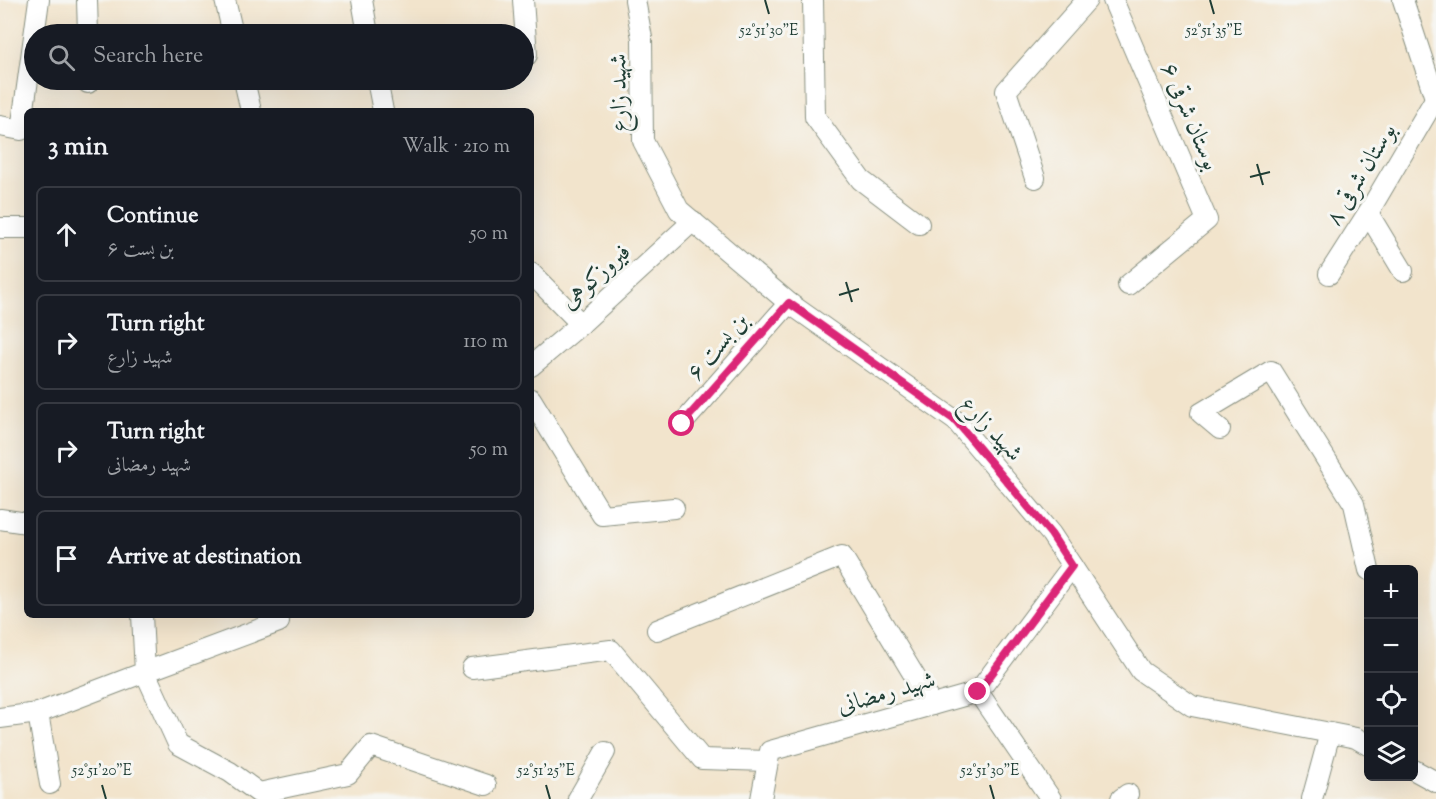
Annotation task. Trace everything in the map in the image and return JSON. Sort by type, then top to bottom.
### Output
[{"type":"street","points":[[36,24],[39,0]]},
{"type":"street","points":[[87,0],[88,24]]},
{"type":"street","points":[[225,0],[231,24]]},
{"type":"street","points":[[362,0],[366,24]]},
{"type":"street","points":[[523,0],[525,24]]},
{"type":"street","name":"شهید زارع","points":[[634,0],[642,38],[643,141],[679,210],[789,303],[956,421],[1051,534],[1140,671],[1192,706],[1356,738],[1364,743]]},
{"type":"street","points":[[813,0],[815,117],[861,180],[919,224]]},
{"type":"street","points":[[1035,178],[1006,91],[1087,0]]},
{"type":"street","name":"بوستان شرقی ۶","points":[[1113,0],[1207,220],[1128,285]]},
{"type":"street","points":[[1403,0],[1435,100]]},
{"type":"street","points":[[24,108],[27,90]]},
{"type":"street","points":[[246,90],[250,108]]},
{"type":"street","points":[[379,90],[382,108]]},
{"type":"street","name":"بوستان شرقی ۸","points":[[1329,274],[1435,100]]},
{"type":"street","points":[[0,126],[21,130],[24,108]]},
{"type":"street","points":[[1368,213],[1403,271]]},
{"type":"street","name":"فیروزکوهی","points":[[534,363],[581,324],[693,221]]},
{"type":"street","points":[[0,228],[24,228]]},
{"type":"street","points":[[534,276],[581,324]]},
{"type":"street","name":"بن بست ۶","points":[[682,424],[789,303]]},
{"type":"street","points":[[1220,429],[1201,413],[1271,371],[1354,504],[1368,565]]},
{"type":"street","points":[[534,404],[602,515],[674,508]]},
{"type":"street","points":[[0,519],[24,523]]},
{"type":"street","points":[[657,630],[842,556],[932,705]]},
{"type":"street","points":[[1051,799],[978,692],[1072,566]]},
{"type":"street","points":[[142,618],[145,672],[178,744],[230,772],[259,793],[348,774],[371,746],[486,786]]},
{"type":"street","points":[[0,718],[38,713],[279,622]]},
{"type":"street","points":[[472,668],[611,651],[702,759],[768,761],[761,799]]},
{"type":"street","name":"شهید رمضانی","points":[[768,761],[770,751],[978,692]]},
{"type":"street","points":[[38,713],[50,784]]},
{"type":"street","points":[[1312,799],[1330,733]]},
{"type":"street","points":[[578,799],[605,752]]},
{"type":"street","points":[[1418,773],[1436,782]]},
{"type":"route","points":[[682,424],[789,303],[956,421],[1051,534],[1072,566],[978,692]]}]
